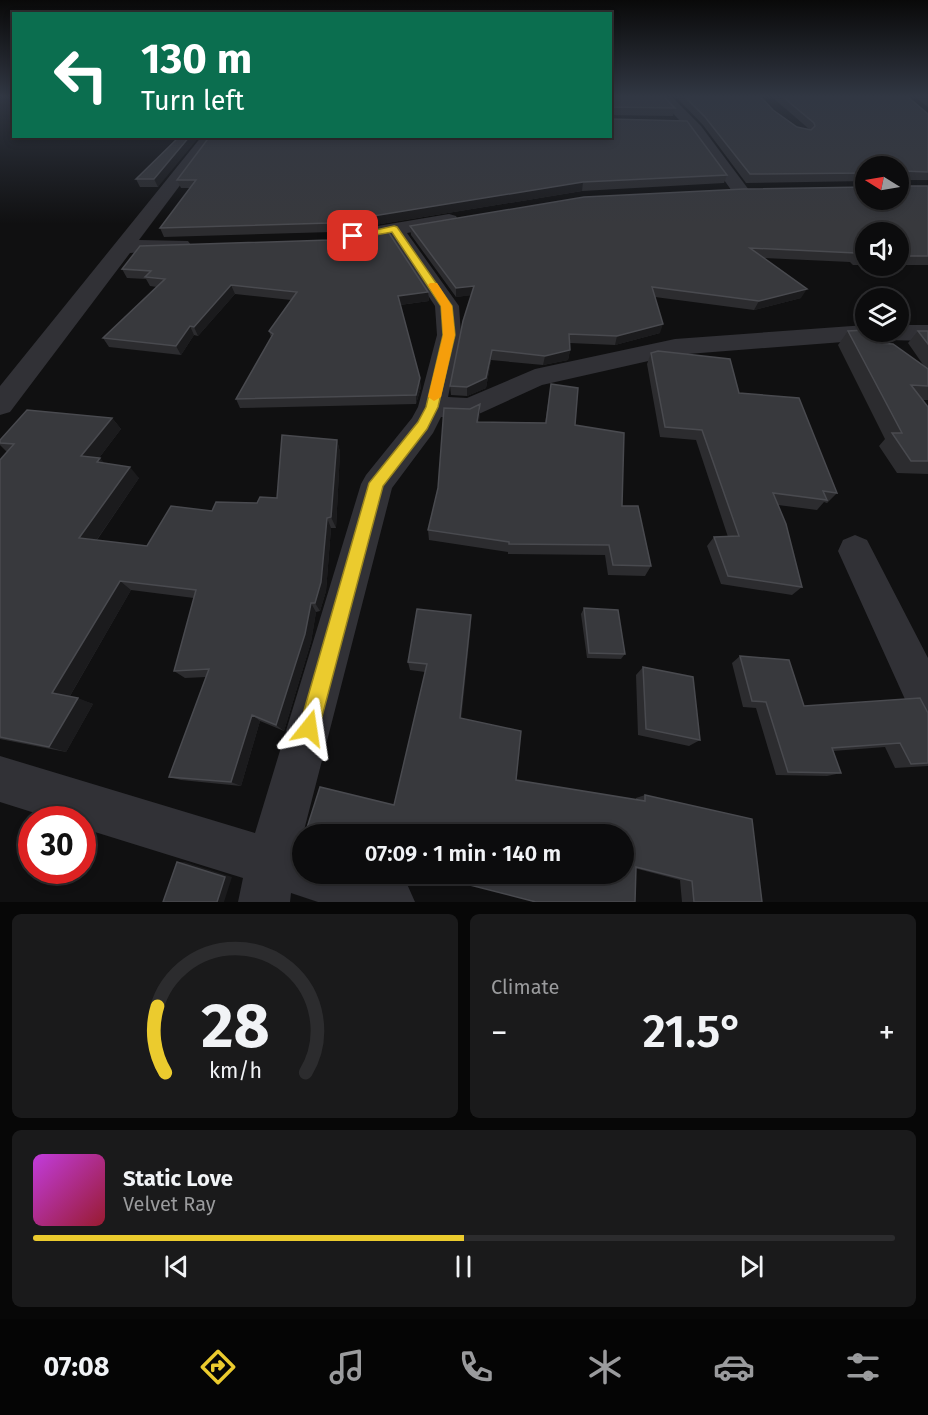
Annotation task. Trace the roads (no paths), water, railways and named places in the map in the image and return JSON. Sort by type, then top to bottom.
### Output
[{"type":"street","points":[[0,405],[208,139]]},
{"type":"street","points":[[703,139],[746,190],[718,191]]},
{"type":"street","points":[[333,240],[464,217]]},
{"type":"street","points":[[287,877],[376,483],[423,426],[432,407],[449,335],[447,306],[394,229]]},
{"type":"street","points":[[124,247],[205,244]]},
{"type":"street","points":[[432,407],[470,408],[536,378],[675,347],[855,333]]},
{"type":"street","points":[[909,333],[928,333]]},
{"type":"street","points":[[855,551],[928,702]]},
{"type":"street","points":[[0,779],[287,877],[389,902]]}]
